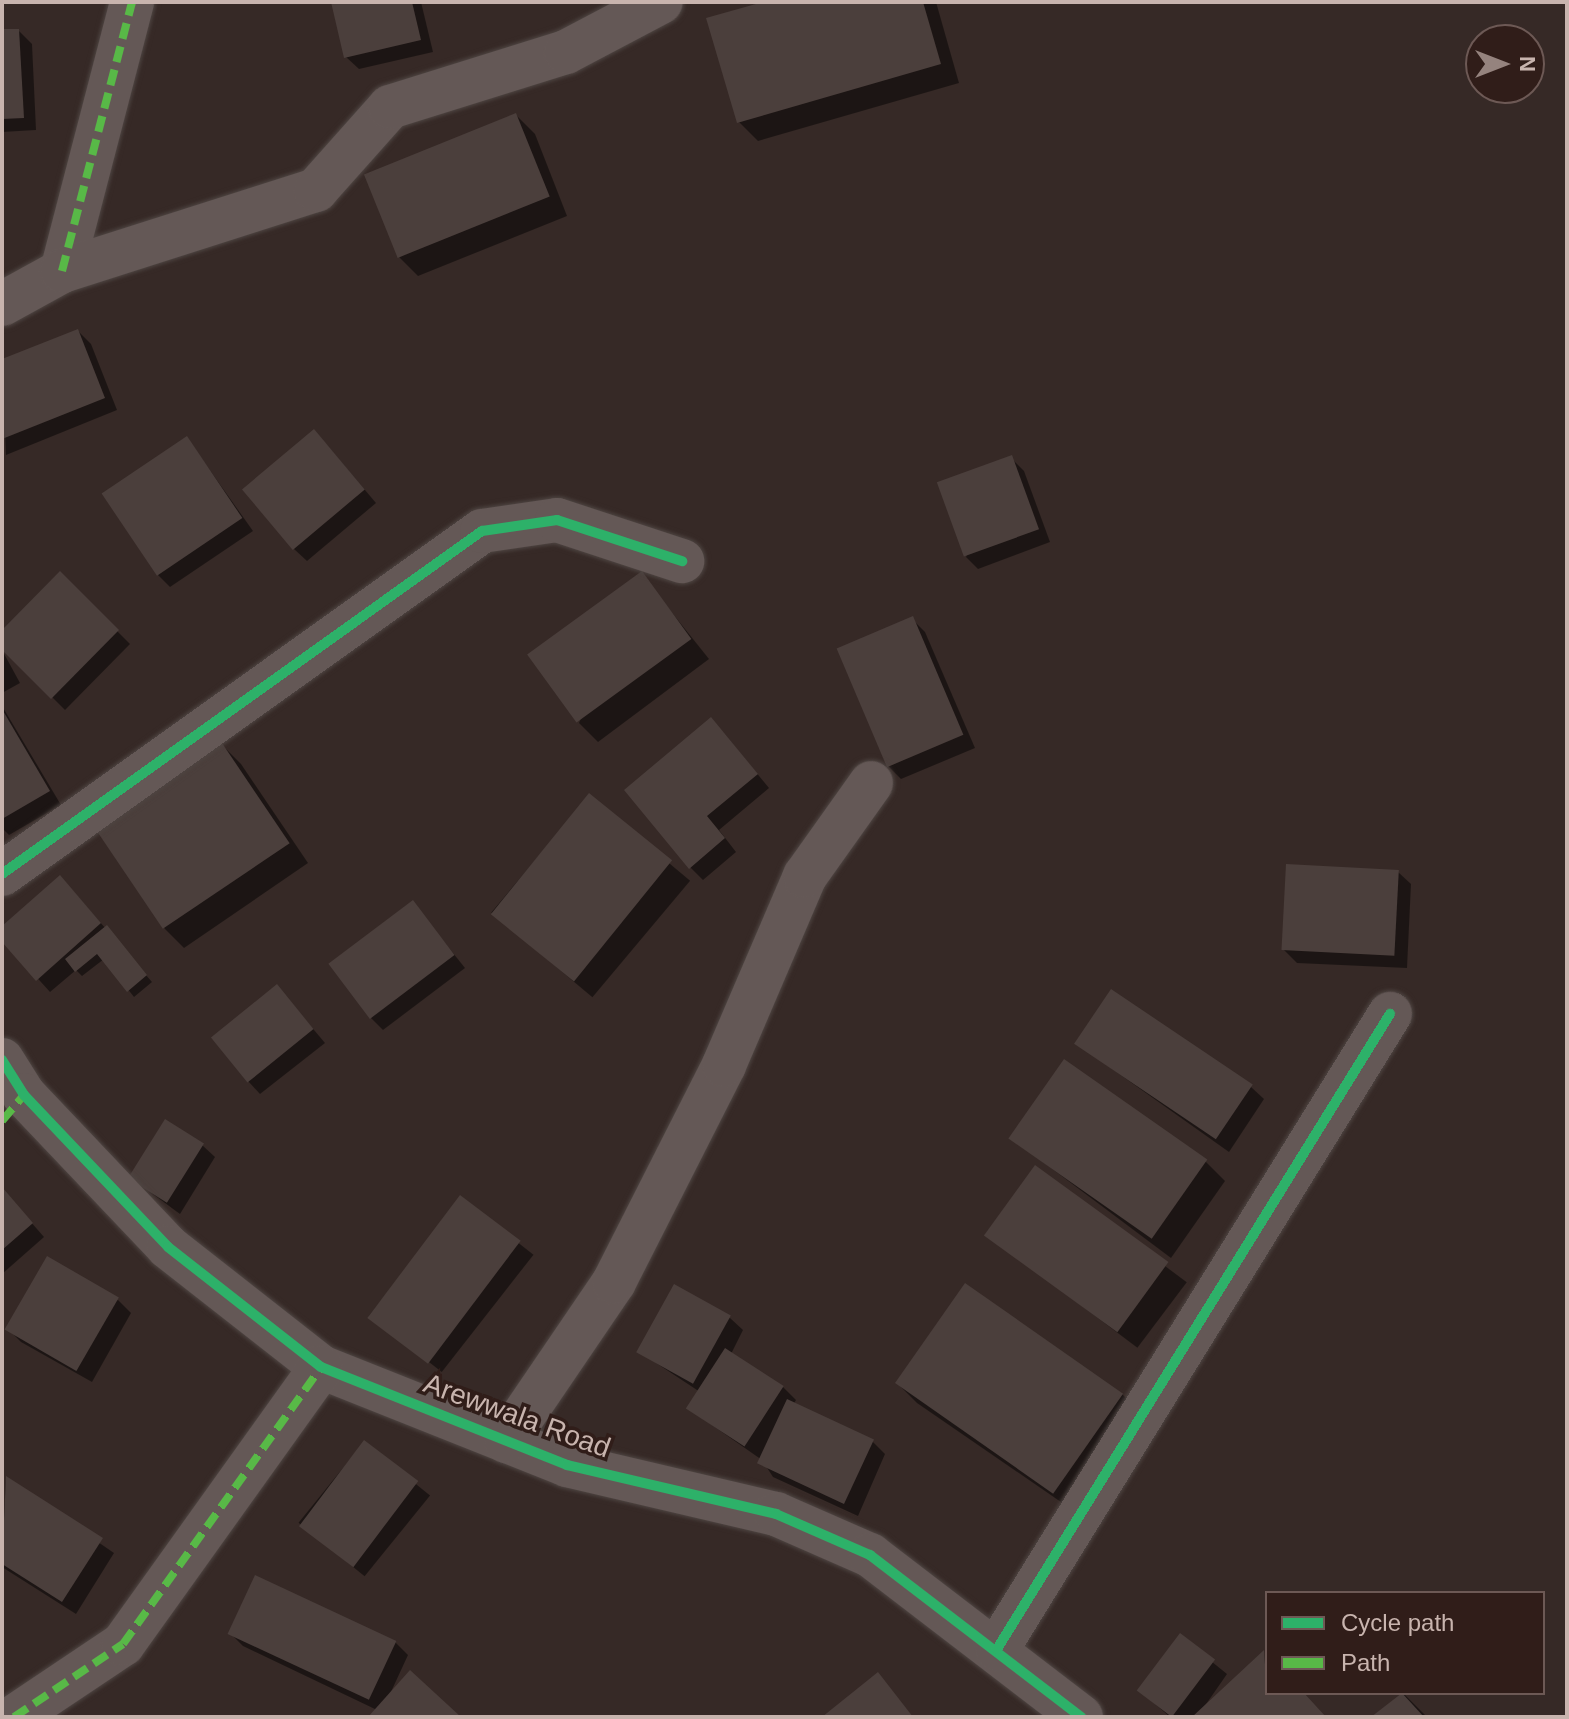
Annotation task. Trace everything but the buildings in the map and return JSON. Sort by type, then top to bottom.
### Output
[{"type":"street","points":[[62,271],[132,2]]},
{"type":"street","points":[[2,304],[62,271],[316,190],[390,107],[566,52],[661,2]]},
{"type":"street","points":[[2,874],[482,531],[557,520],[682,561]]},
{"type":"street","points":[[506,1441],[614,1282],[724,1065],[805,876],[871,783]]},
{"type":"street","points":[[997,1649],[1390,1014]]},
{"type":"street","name":"Arewwala Road","points":[[9,1092],[168,1247],[321,1367],[567,1465],[776,1514],[870,1555],[997,1649],[1081,1717]]},
{"type":"street","points":[[14,1717],[123,1644],[321,1367]]},
{"type":"marked path","points":[[62,271],[132,2]]},
{"type":"marked path","points":[[2,1121],[24,1095]]},
{"type":"marked path","points":[[14,1717],[123,1644],[321,1367]]},
{"type":"cycle path","points":[[2,874],[482,531],[557,520],[682,561]]},
{"type":"cycle path","points":[[997,1649],[1390,1014]]},
{"type":"cycle path","points":[[2,1060],[24,1095],[168,1247],[321,1367],[567,1465],[776,1514],[870,1555],[1081,1717]]}]
